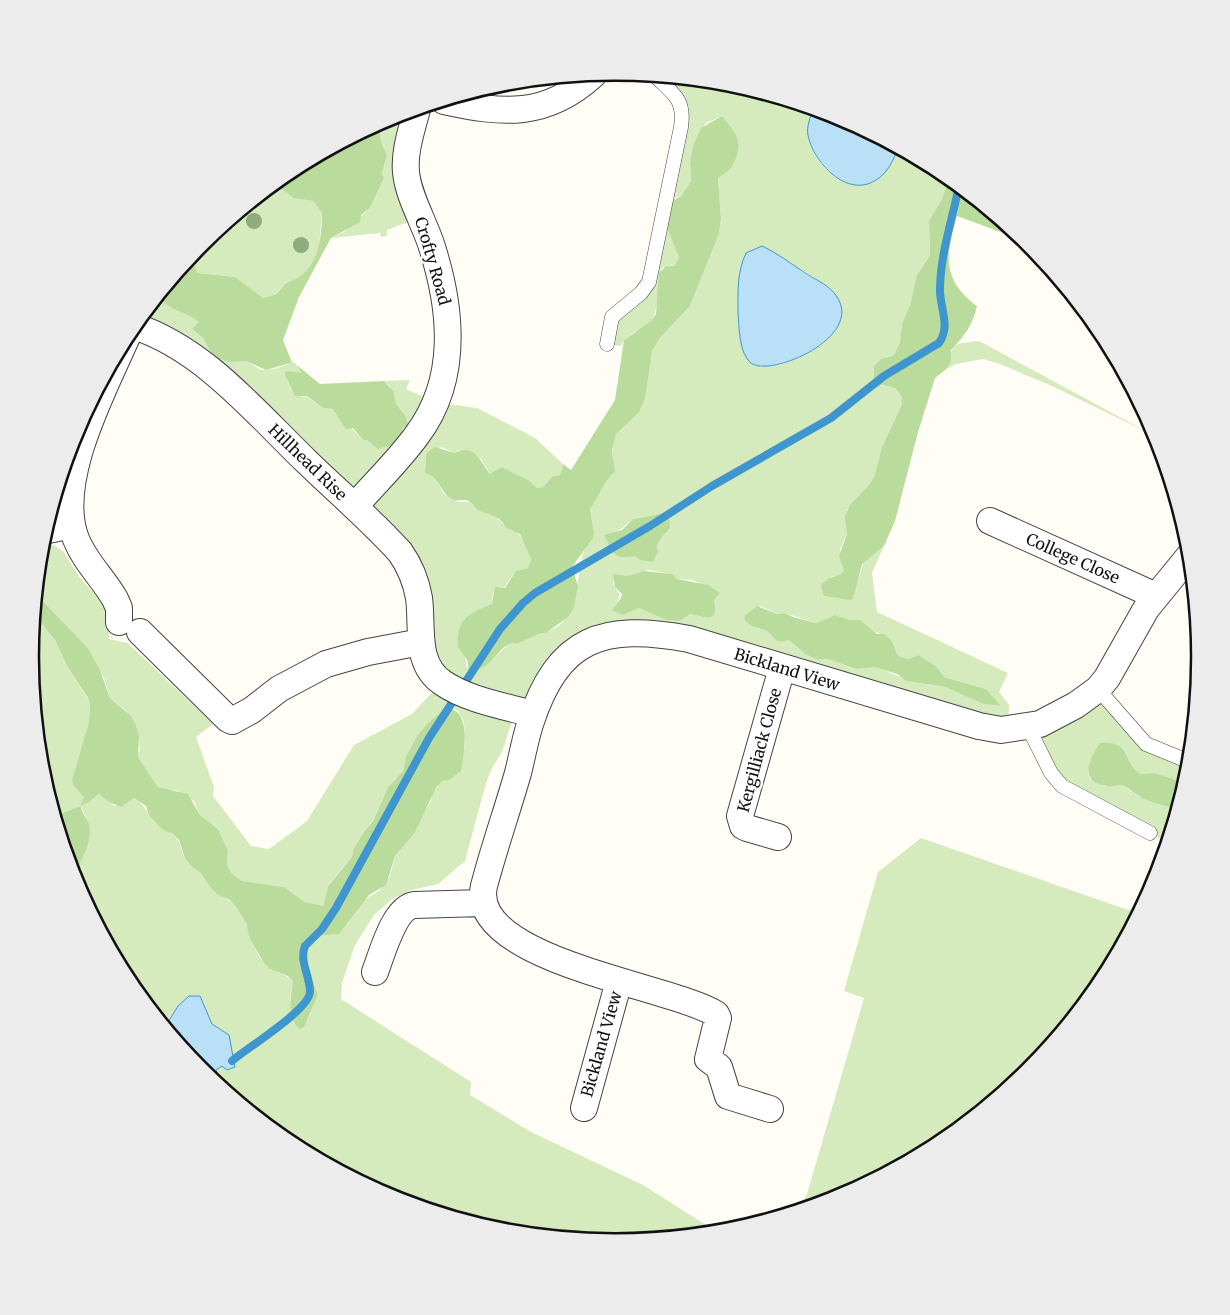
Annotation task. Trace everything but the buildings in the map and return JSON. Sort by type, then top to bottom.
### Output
[{"type":"street","points":[[459,103],[502,109],[536,108],[551,104],[566,96],[584,82]]},
{"type":"street","name":"Crofty Road","points":[[355,506],[417,435],[434,405],[444,377],[449,339],[445,294],[432,246],[408,185],[406,172],[409,142],[415,117]]},
{"type":"street","name":"Hillhead Rise","points":[[141,330],[175,346],[214,373],[388,538],[408,562],[419,599],[421,642],[432,673],[443,683],[459,691],[533,714]]},
{"type":"street","points":[[106,388],[76,461],[60,528],[82,552],[116,599],[130,627],[236,730],[252,710],[279,689],[326,664],[368,652],[421,642]]},
{"type":"street","name":"College Close","points":[[990,521],[1156,596]]},
{"type":"street","name":"Bickland View","points":[[770,1109],[728,1096],[719,1067],[708,1059],[718,1018],[716,1014],[692,1004],[560,962],[526,946],[497,924],[483,903],[484,886],[533,714],[545,688],[566,658],[584,644],[602,636],[633,633],[673,636],[979,726],[1001,730],[1028,727],[1054,718],[1098,689],[1107,678],[1135,626],[1156,596],[1183,563]]},
{"type":"street","name":"Kergilliack Close","points":[[778,837],[743,826],[740,816],[782,668]]},
{"type":"street","points":[[375,972],[395,922],[406,907],[414,905],[483,903]]},
{"type":"street","name":"Bickland View","points":[[584,1108],[619,981]]},
{"type":"lane","points":[[607,344],[612,317],[641,293],[649,282],[682,127],[683,114],[681,103],[663,83]]},
{"type":"lane","points":[[1098,689],[1146,744],[1182,759]]},
{"type":"lane","points":[[1028,727],[1051,773],[1062,786],[1150,833]]},
{"type":"green space","points":[[660,83],[727,92],[810,116],[808,132],[815,155],[828,171],[845,181],[854,183],[878,179],[888,168],[895,154],[946,186],[942,199],[929,221],[930,255],[920,270],[911,302],[902,324],[900,342],[894,355],[886,357],[874,366],[873,384],[895,388],[902,397],[902,404],[882,447],[874,477],[847,510],[847,534],[840,550],[844,571],[831,577],[824,596],[843,599],[859,577],[864,561],[884,546],[872,573],[877,612],[1008,673],[999,692],[1009,705],[1008,729],[766,662],[602,635],[533,713],[443,682],[419,600],[356,506],[440,403],[477,408],[535,438],[563,464],[560,475],[548,481],[542,488],[537,488],[501,467],[490,474],[481,459],[459,450],[454,453],[441,447],[426,454],[425,469],[437,480],[443,493],[459,502],[470,502],[492,514],[516,531],[526,544],[531,559],[528,568],[520,570],[512,576],[504,588],[500,587],[493,593],[492,604],[470,614],[461,624],[460,638],[466,667],[474,668],[486,664],[512,643],[517,644],[539,634],[546,633],[560,625],[574,608],[582,555],[594,532],[590,509],[607,481],[615,472],[613,447],[616,435],[642,405],[652,351],[660,338],[690,306],[719,234],[721,219],[718,178],[731,163],[735,156],[736,148],[733,133],[722,116],[706,123],[698,134],[690,163],[691,181],[681,196],[675,198],[672,238],[679,258],[675,267],[671,265],[662,268],[657,304],[651,321],[627,338],[621,346],[607,344],[609,325],[641,293],[683,118]],"holes":[[[770,250],[815,278],[836,296],[842,308],[841,319],[835,330],[815,349],[790,362],[760,367],[738,324],[738,293]],[[656,515],[666,533],[659,540],[656,557],[635,556],[612,551],[611,545],[616,533],[633,519]],[[649,570],[671,574],[677,579],[692,580],[716,590],[708,618],[689,614],[680,621],[666,620],[639,608],[622,615],[615,606],[620,596],[613,583],[617,575],[628,576]],[[761,606],[777,614],[785,613],[816,623],[835,615],[854,620],[892,641],[900,657],[909,659],[918,655],[936,666],[944,677],[986,689],[1000,706],[983,704],[945,687],[911,682],[875,666],[856,669],[828,659],[818,660],[805,654],[789,640],[777,641],[767,631],[757,628],[744,616]]]},
{"type":"green space","points":[[722,116],[735,133],[738,150],[732,167],[718,178],[721,219],[719,234],[690,306],[660,338],[652,351],[645,398],[639,412],[616,434],[612,450],[615,472],[607,481],[590,509],[594,532],[593,538],[572,567],[578,586],[574,608],[568,617],[546,633],[539,634],[517,644],[512,643],[503,648],[487,665],[473,672],[469,671],[467,660],[458,647],[459,629],[462,623],[477,610],[492,604],[495,587],[505,588],[516,571],[528,568],[531,559],[520,534],[506,528],[501,520],[478,510],[468,501],[454,500],[444,492],[434,477],[425,473],[426,454],[435,447],[454,453],[467,450],[476,454],[490,474],[501,467],[528,480],[537,488],[542,488],[552,477],[560,475],[563,464],[571,470],[615,400],[624,340],[651,321],[656,314],[659,273],[666,266],[675,266],[679,258],[667,227],[669,203],[681,196],[691,181],[690,163],[693,146],[701,128]]},
{"type":"green space","points":[[417,117],[421,217],[387,230],[387,236],[381,237],[380,233],[331,238],[344,232],[370,208],[384,178],[382,173],[387,155],[381,142],[380,132]]},
{"type":"green space","points":[[380,132],[381,142],[387,155],[382,173],[384,178],[370,208],[361,215],[360,222],[331,238],[299,297],[283,340],[291,360],[290,363],[266,370],[246,361],[230,362],[220,359],[211,352],[203,338],[192,329],[199,322],[173,309],[163,301],[194,265],[198,273],[235,277],[263,298],[275,294],[286,284],[298,278],[312,263],[316,254],[321,234],[322,213],[313,201],[293,198],[281,188],[327,158]]},
{"type":"green space","points":[[946,186],[966,200],[1005,234],[957,216],[950,243],[949,266],[957,286],[977,306],[973,319],[960,340],[951,350],[951,362],[935,378],[918,432],[895,521],[884,546],[862,564],[853,599],[824,596],[821,586],[823,583],[844,571],[839,556],[847,534],[845,516],[850,505],[870,484],[874,477],[882,447],[902,404],[902,397],[895,388],[882,385],[878,387],[873,384],[874,366],[881,359],[894,355],[900,342],[902,324],[911,302],[917,275],[930,255],[929,221],[942,199]]},
{"type":"green space","points":[[281,188],[293,198],[313,201],[322,213],[319,247],[310,269],[299,279],[283,286],[273,296],[263,299],[235,277],[198,273],[194,265],[208,250],[235,224]]},
{"type":"green space","points":[[163,301],[173,309],[200,322],[195,332],[203,338],[209,348],[246,361],[261,370],[275,369],[288,364],[291,360],[298,366],[301,373],[294,373],[287,379],[291,389],[303,397],[306,396],[323,408],[333,409],[363,440],[383,448],[397,441],[405,427],[409,426],[405,415],[396,404],[390,387],[384,381],[410,380],[406,389],[435,402],[355,505],[322,476],[141,330]]},
{"type":"green space","points":[[981,342],[1144,431],[1052,386],[1000,364],[983,359],[956,364],[945,370],[955,346],[960,343]]},
{"type":"green space","points":[[298,366],[320,384],[384,381],[393,391],[396,404],[405,415],[409,426],[404,427],[396,442],[390,446],[378,449],[367,440],[363,440],[353,428],[346,429],[333,409],[323,408],[307,396],[295,396],[285,375],[286,371],[301,373]]},
{"type":"green space","points":[[661,514],[669,517],[670,528],[659,542],[658,552],[653,562],[640,560],[635,556],[618,556],[612,551],[604,535],[622,530],[633,519]]},
{"type":"green space","points":[[50,545],[54,545],[64,552],[80,578],[109,610],[109,639],[128,643],[213,724],[196,737],[214,787],[213,796],[251,846],[269,849],[307,821],[354,745],[412,714],[441,683],[516,709],[502,752],[492,768],[486,783],[465,861],[438,884],[412,890],[392,899],[374,915],[355,945],[342,983],[341,999],[471,1082],[470,1095],[531,1132],[643,1185],[708,1226],[653,1233],[577,1233],[503,1223],[430,1203],[394,1190],[327,1157],[264,1115],[217,1074],[216,1070],[222,1065],[234,1066],[228,1035],[212,1024],[200,996],[194,996],[183,1001],[169,1021],[136,978],[116,946],[98,912],[78,866],[88,841],[87,823],[80,806],[60,814],[58,807],[44,733],[40,695],[40,621],[55,640],[67,666],[88,699],[90,706],[89,722],[72,779],[84,797],[82,802],[89,802],[99,794],[115,806],[134,798],[143,805],[157,823],[175,837],[186,859],[203,874],[213,890],[238,908],[256,950],[264,963],[293,981],[290,1000],[294,1024],[307,1021],[318,995],[304,957],[308,947],[317,937],[332,935],[347,924],[363,901],[380,890],[390,876],[395,856],[414,834],[420,818],[431,801],[432,794],[442,781],[454,776],[465,747],[464,722],[458,711],[453,708],[445,708],[417,736],[406,756],[403,771],[388,787],[373,820],[353,850],[352,857],[328,885],[323,907],[305,902],[284,887],[242,881],[230,873],[227,865],[228,850],[218,829],[200,815],[194,801],[176,790],[166,790],[158,787],[138,757],[140,748],[136,725],[126,711],[110,698],[104,678],[88,648],[42,600]]},
{"type":"green space","points":[[644,571],[672,574],[677,579],[708,585],[720,593],[714,600],[715,611],[713,616],[708,618],[690,614],[680,621],[666,620],[639,608],[623,615],[612,610],[622,594],[615,587],[613,574],[628,576]]},
{"type":"green space","points":[[42,600],[88,648],[100,670],[110,698],[131,716],[139,737],[138,757],[158,787],[188,794],[200,815],[218,829],[228,850],[227,865],[231,873],[242,881],[284,887],[305,902],[323,906],[328,886],[352,857],[353,850],[373,821],[388,787],[403,771],[406,756],[417,736],[445,708],[454,710],[460,715],[465,733],[461,771],[449,780],[442,781],[436,788],[414,834],[395,856],[386,885],[369,895],[339,934],[321,936],[309,944],[304,957],[318,995],[304,1027],[299,1029],[292,1018],[293,981],[288,976],[270,969],[264,963],[250,939],[246,923],[237,908],[230,900],[218,895],[200,872],[192,867],[185,858],[179,840],[173,834],[162,829],[149,815],[146,806],[134,798],[121,807],[109,802],[99,794],[80,806],[84,797],[73,785],[72,779],[89,722],[90,706],[88,698],[67,666],[55,640],[40,621]]},
{"type":"green space","points":[[757,606],[777,614],[785,613],[816,623],[835,615],[850,620],[860,620],[877,634],[884,634],[892,641],[900,657],[909,659],[918,655],[936,666],[944,677],[986,689],[1001,706],[983,704],[945,687],[906,681],[897,674],[875,667],[856,669],[828,659],[818,660],[805,654],[789,640],[777,641],[767,631],[752,626],[745,621],[744,616]]},
{"type":"green space","points":[[1098,689],[1132,730],[1182,758],[1178,781],[1154,773],[1140,774],[1123,749],[1090,760],[1088,773],[1090,779],[1106,786],[1122,785],[1138,796],[1172,808],[1162,839],[1070,791],[1028,727]]},
{"type":"green space","points":[[1100,743],[1110,743],[1117,745],[1126,753],[1131,764],[1140,774],[1154,773],[1174,779],[1178,781],[1172,808],[1144,799],[1124,786],[1108,786],[1092,780],[1088,770],[1092,756]]},
{"type":"green space","points":[[80,806],[89,824],[88,844],[78,866],[69,843],[60,814]]},
{"type":"green space","points":[[921,838],[1128,910],[1134,908],[1114,946],[1072,1008],[1048,1037],[995,1091],[966,1115],[903,1157],[836,1190],[802,1202],[807,1194],[864,998],[844,991],[878,872]]},
{"type":"water","points":[[810,116],[836,125],[896,154],[884,174],[876,180],[865,185],[854,185],[833,175],[824,166],[811,145],[808,125]]},
{"type":"water","points":[[762,246],[830,289],[837,297],[842,312],[838,326],[827,339],[812,351],[777,365],[762,366],[751,363],[744,353],[739,332],[738,297],[740,274],[746,253]]},
{"type":"water","points":[[189,996],[200,996],[212,1024],[229,1035],[235,1067],[227,1070],[222,1066],[216,1070],[217,1074],[208,1065],[169,1021],[178,1006]]},
{"type":"waterway","points":[[307,944],[322,929],[336,908],[429,738],[500,629],[523,603],[535,593],[650,526],[712,486],[831,418],[884,376],[939,343],[945,324],[940,297],[942,264],[957,194]]},
{"type":"waterway","points":[[232,1061],[289,1018],[307,1000],[310,986],[303,958],[305,946]]}]
